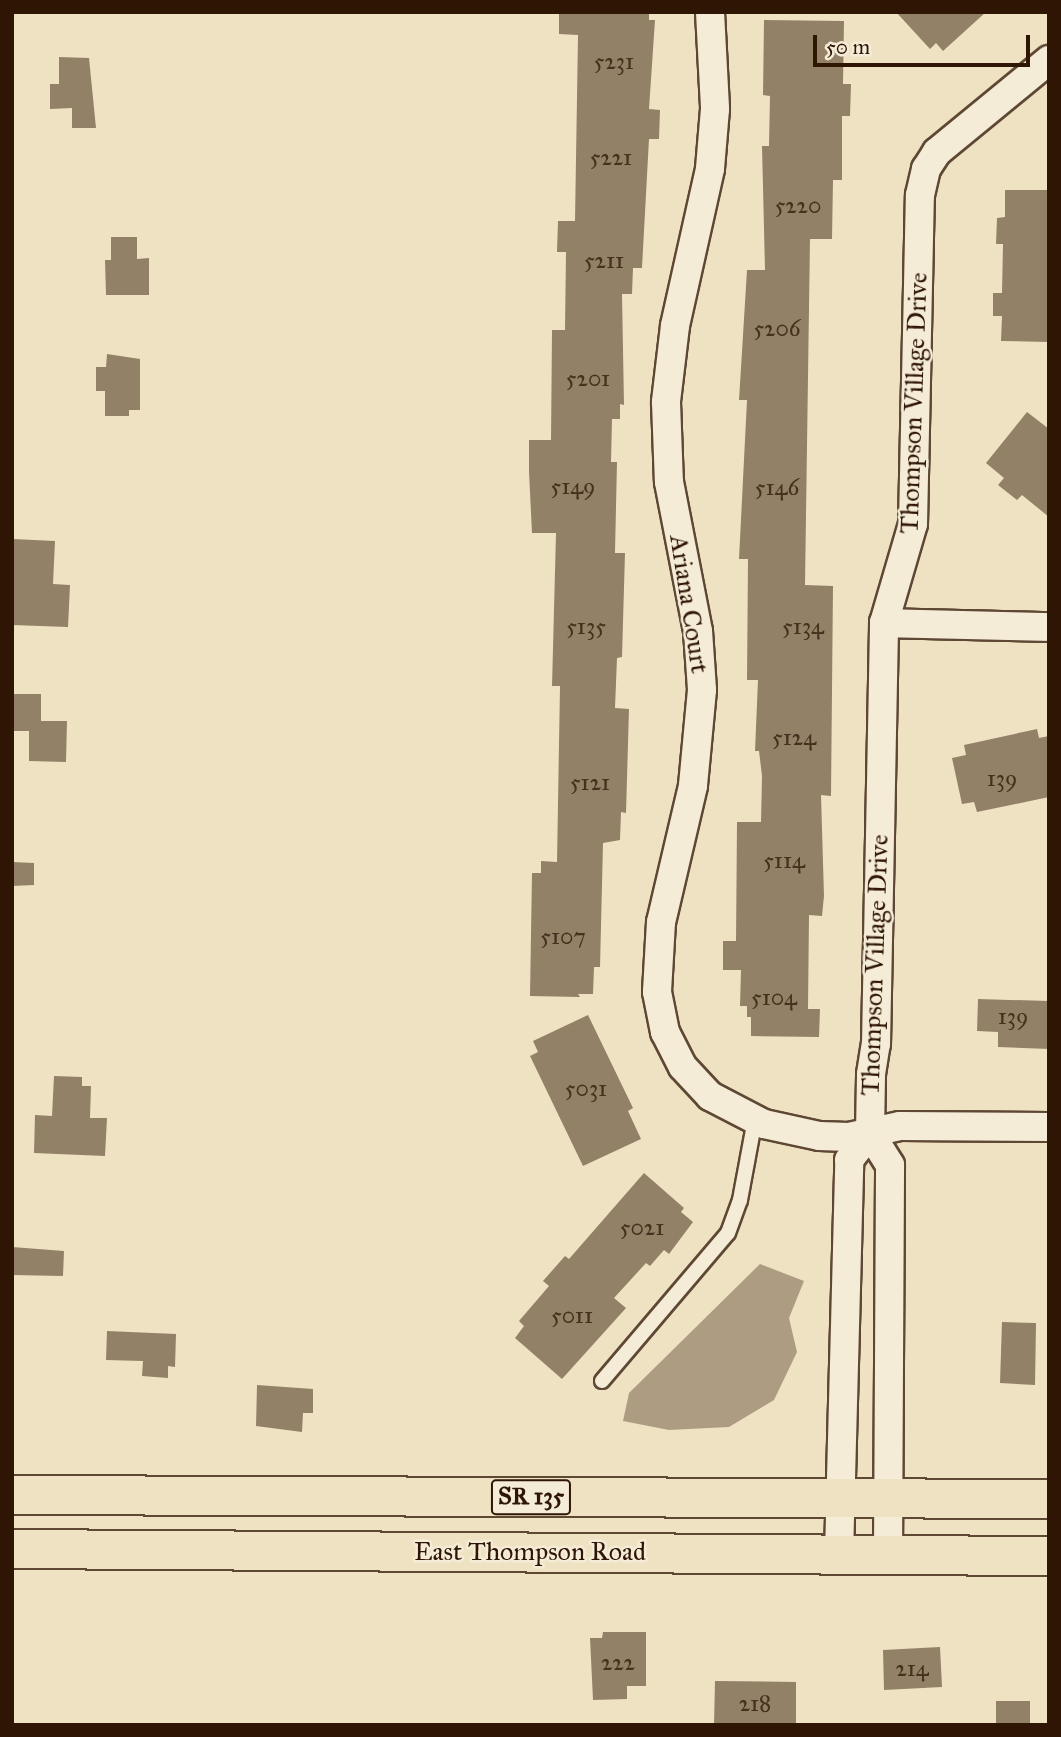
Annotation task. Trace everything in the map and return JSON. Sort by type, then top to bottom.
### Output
[{"type":"main road","name":"SR 135","points":[[12,1495],[1049,1499]]},
{"type":"main road","name":"East Thompson Road","points":[[12,1549],[1049,1556]]},
{"type":"street","name":"Ariana Court","points":[[710,12],[713,146],[704,213],[675,326],[666,421],[672,502],[698,631],[702,710],[693,786],[666,890],[657,992],[665,1032],[683,1067],[723,1105],[755,1119],[819,1136],[870,1133],[921,1125],[1049,1127]]},
{"type":"street","name":"Thompson Village Drive","points":[[888,1555],[890,1165],[870,1133],[884,624],[914,524],[920,195],[926,169],[937,152],[1049,60]]},
{"type":"street","points":[[884,624],[1049,627]]},
{"type":"street","name":"Thompson Village Drive","points":[[839,1555],[849,1160],[870,1133]]},
{"type":"lane","points":[[602,1381],[728,1233],[740,1200],[755,1119]]},
{"type":"shaded area","points":[[760,1264],[804,1281],[789,1318],[797,1352],[774,1400],[729,1427],[669,1430],[623,1421],[629,1393]]},
{"type":"building","points":[[559,12],[649,12],[649,20],[655,20],[649,109],[660,110],[659,139],[649,139],[642,268],[633,268],[632,294],[622,294],[624,405],[620,404],[620,419],[612,419],[611,462],[617,462],[615,553],[625,553],[622,657],[617,658],[615,708],[629,709],[626,813],[621,812],[620,840],[603,843],[600,967],[594,967],[593,994],[578,994],[580,997],[530,996],[532,873],[541,873],[541,861],[557,862],[560,686],[552,686],[556,533],[532,533],[529,440],[551,440],[552,330],[565,330],[566,252],[557,252],[558,221],[575,221],[578,35],[559,34]]},
{"type":"building","points":[[896,12],[986,12],[943,51],[936,43],[930,49]]},
{"type":"building","points":[[764,20],[844,21],[843,84],[851,84],[850,116],[842,116],[842,180],[833,180],[832,239],[810,239],[805,585],[833,586],[831,796],[821,795],[824,896],[822,916],[809,915],[808,1009],[820,1009],[819,1037],[751,1036],[751,1017],[747,1017],[747,1006],[740,1006],[741,970],[723,970],[723,941],[736,941],[737,822],[761,822],[762,776],[759,751],[755,751],[758,680],[747,680],[748,559],[739,559],[747,400],[739,400],[747,270],[765,270],[762,146],[769,146],[770,96],[763,95]]},
{"type":"building","points":[[59,57],[89,58],[96,128],[72,128],[72,108],[50,109],[50,84],[59,84]]},
{"type":"building","points":[[1005,190],[1049,190],[1049,342],[1001,341],[1002,316],[993,316],[993,293],[1002,293],[1003,244],[996,244],[997,218],[1005,217]]},
{"type":"building","points":[[111,237],[137,237],[137,259],[149,258],[149,295],[106,295],[105,260],[111,260]]},
{"type":"building","points":[[107,354],[140,359],[140,410],[129,410],[129,416],[105,416],[105,391],[96,391],[96,367],[106,367]]},
{"type":"building","points":[[1027,412],[1049,429],[1049,517],[1022,495],[1017,500],[998,485],[1004,478],[986,463]]},
{"type":"building","points":[[13,539],[55,541],[53,584],[70,585],[68,627],[12,625]]},
{"type":"building","points":[[12,694],[41,694],[41,721],[67,721],[66,762],[29,761],[29,731],[12,731]]},
{"type":"building","points":[[1037,729],[1039,738],[1049,736],[1049,797],[977,812],[974,802],[962,804],[952,758],[966,755],[964,745]]},
{"type":"building","points":[[12,862],[34,863],[34,885],[12,886]]},
{"type":"building","points":[[978,999],[1049,1001],[1049,1049],[998,1047],[998,1032],[977,1031]]},
{"type":"building","points":[[588,1015],[633,1108],[628,1111],[641,1139],[583,1166],[530,1056],[538,1052],[533,1041]]},
{"type":"building","points":[[54,1076],[82,1077],[82,1086],[91,1086],[90,1118],[107,1118],[105,1156],[34,1153],[35,1115],[52,1116]]},
{"type":"building","points":[[644,1173],[684,1208],[681,1212],[693,1222],[669,1254],[664,1250],[650,1266],[646,1263],[614,1298],[626,1308],[562,1379],[515,1338],[524,1326],[519,1321],[549,1286],[543,1281],[565,1256],[569,1259]]},
{"type":"building","points":[[12,1247],[64,1251],[63,1276],[12,1275]]},
{"type":"building","points":[[1002,1322],[1036,1323],[1035,1385],[1000,1383]]},
{"type":"building","points":[[107,1331],[176,1334],[175,1367],[168,1366],[168,1378],[142,1376],[143,1361],[106,1360]]},
{"type":"building","points":[[257,1385],[313,1389],[313,1413],[303,1413],[302,1432],[256,1426]]},
{"type":"building","points":[[603,1632],[646,1632],[646,1686],[627,1686],[627,1699],[593,1700],[590,1638],[602,1638]]},
{"type":"building","points":[[940,1647],[942,1687],[884,1690],[883,1650]]},
{"type":"building","points":[[715,1681],[796,1682],[796,1725],[714,1725]]},
{"type":"building","points":[[996,1701],[1030,1701],[1030,1725],[996,1725]]}]
